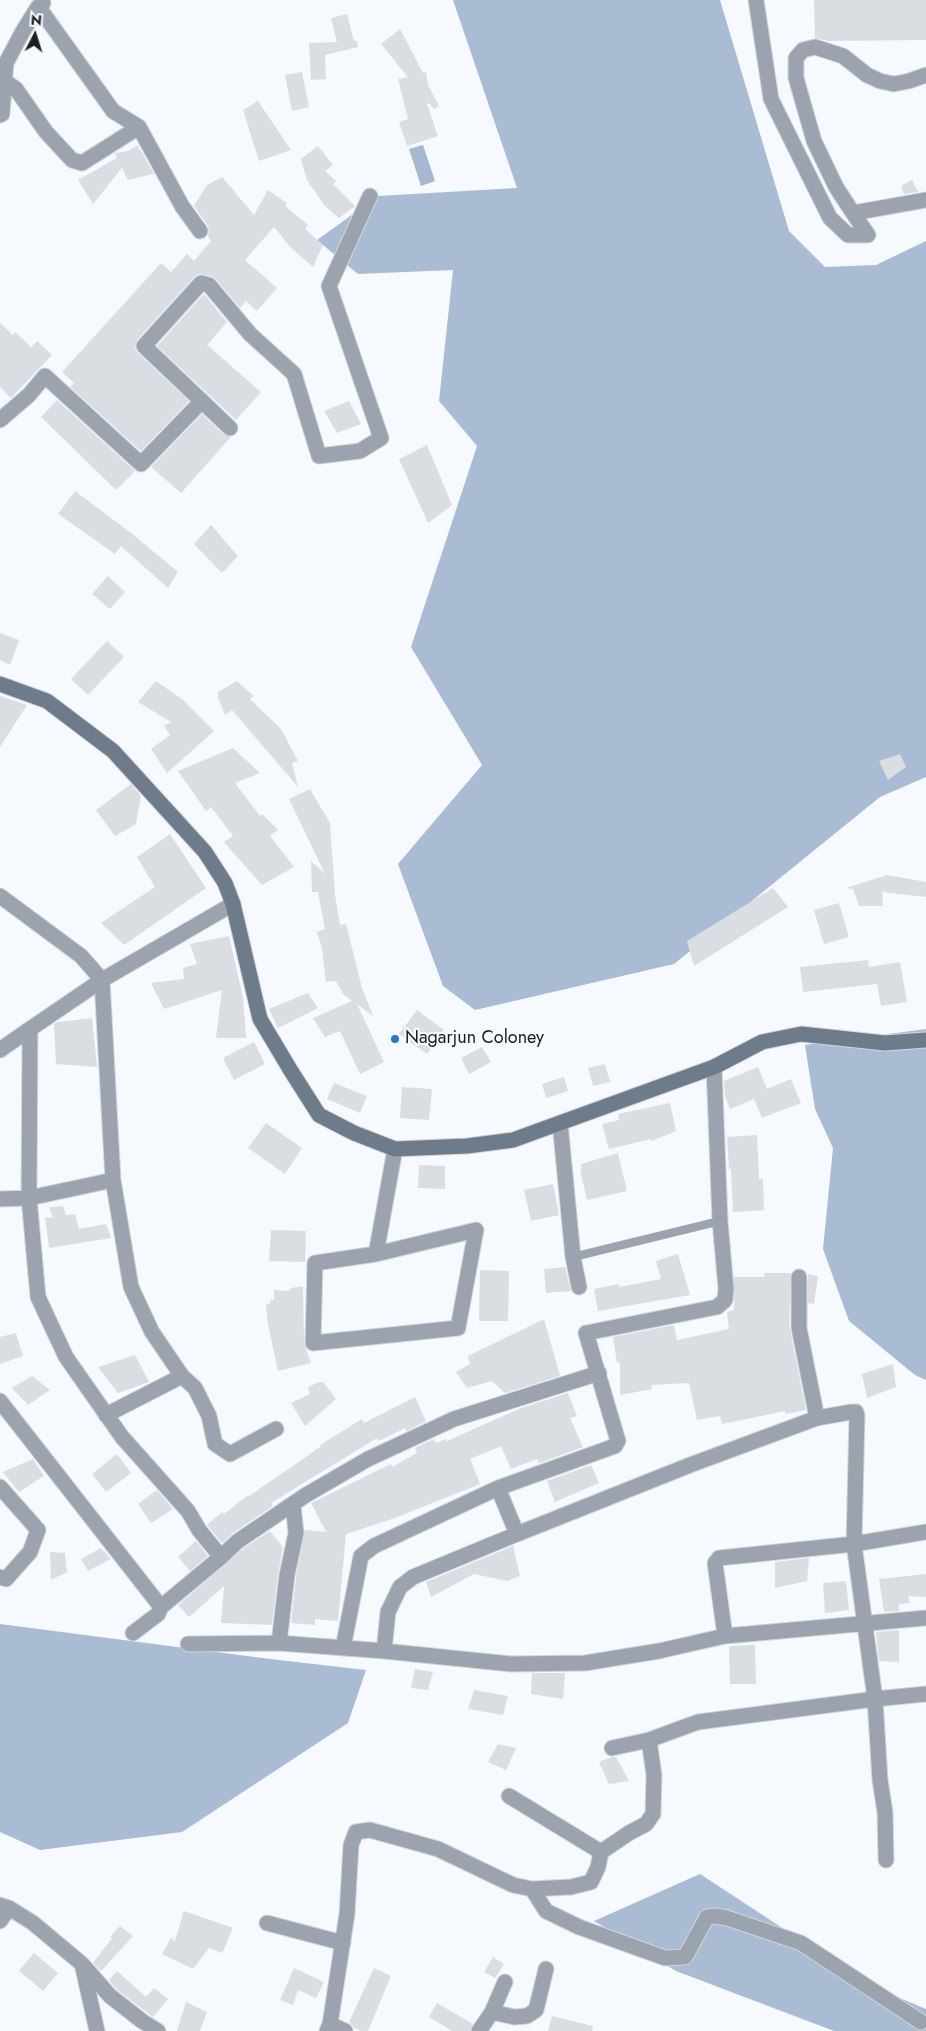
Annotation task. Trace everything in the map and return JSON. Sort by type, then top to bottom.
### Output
[{"type":"main road","points":[[0,684],[47,701],[113,751],[205,852],[225,883],[233,904],[260,1019],[290,1071],[319,1115],[354,1134],[395,1149],[467,1146],[513,1140],[714,1067],[762,1042],[802,1034],[885,1043],[926,1040]]},
{"type":"street","points":[[756,0],[771,99],[830,218],[848,235],[868,235],[836,187],[814,141],[796,78],[796,58],[803,50],[815,47],[843,56],[867,75],[880,82],[894,84],[909,82],[926,75]]},
{"type":"street","points":[[0,115],[2,114],[6,63],[22,31],[42,4],[112,111],[139,127],[182,206],[200,231]]},
{"type":"street","points":[[5,81],[16,89],[46,132],[72,160],[82,163],[139,127]]},
{"type":"street","points":[[230,428],[144,346],[200,283],[208,285],[250,334],[294,374],[319,456],[360,451],[381,438],[329,286],[370,196]]},
{"type":"street","points":[[853,213],[926,200]]},
{"type":"street","points":[[0,420],[29,395],[45,376],[141,464],[202,401]]},
{"type":"street","points":[[0,896],[81,956],[102,980],[113,1180],[131,1287],[152,1332],[182,1376],[196,1388],[209,1416],[215,1444],[230,1454],[276,1430]]},
{"type":"street","points":[[0,1050],[102,980],[233,904]]},
{"type":"street","points":[[30,1029],[29,1198],[38,1296],[66,1357],[106,1415],[122,1437],[188,1511],[199,1530],[221,1557]]},
{"type":"street","points":[[343,1648],[361,1556],[374,1546],[498,1488],[616,1446],[618,1441],[586,1333],[717,1308],[725,1300],[726,1288],[720,1221],[714,1067]]},
{"type":"street","points":[[560,1124],[573,1257],[579,1287]]},
{"type":"street","points":[[376,1254],[395,1149]]},
{"type":"street","points":[[0,1199],[29,1198],[113,1180]]},
{"type":"street","points":[[476,1230],[458,1328],[313,1344],[315,1263],[376,1254],[476,1230]]},
{"type":"street","points":[[799,1277],[799,1328],[817,1418]]},
{"type":"street","points":[[133,1633],[158,1614],[161,1607],[238,1541],[293,1504],[368,1459],[454,1419],[599,1373]]},
{"type":"street","points":[[106,1415],[182,1376]]},
{"type":"street","points":[[0,1401],[161,1607]]},
{"type":"street","points":[[384,1651],[388,1612],[400,1587],[413,1577],[690,1464],[817,1418],[856,1412],[858,1415],[854,1544],[875,1699],[880,1780],[885,1812],[886,1860]]},
{"type":"street","points":[[0,1487],[38,1530],[30,1552],[6,1579],[0,1577]]},
{"type":"street","points":[[498,1488],[517,1534]]},
{"type":"street","points":[[278,1643],[287,1575],[296,1533],[293,1504]]},
{"type":"street","points":[[725,1636],[715,1563],[719,1558],[854,1544],[926,1532]]},
{"type":"street","points":[[188,1644],[278,1643],[384,1651],[511,1664],[585,1663],[659,1651],[725,1636],[926,1618]]},
{"type":"street","points":[[612,1748],[649,1740],[698,1722],[926,1694]]},
{"type":"street","points":[[345,2031],[329,2027],[347,1914],[351,1845],[356,1832],[370,1830],[438,1849],[513,1885],[532,1889],[570,1887],[591,1882],[598,1867],[601,1852],[646,1824],[653,1814],[654,1775],[649,1740]]},
{"type":"street","points":[[509,1796],[601,1852]]},
{"type":"street","points":[[532,1889],[546,1911],[580,1927],[665,1958],[685,1957],[707,1917],[727,1918],[764,1930],[801,1943],[921,2022]]},
{"type":"street","points":[[0,1921],[5,1906],[33,1923],[82,1964],[110,1996],[158,2031]]},
{"type":"street","points":[[267,1923],[343,1943]]},
{"type":"street","points":[[82,1964],[96,2031]]},
{"type":"street","points":[[492,2012],[514,2017],[527,2016],[536,2010],[546,1968]]},
{"type":"street","points":[[479,2031],[492,2012],[505,1982]]},
{"type":"lane","points":[[573,1257],[720,1221]]},
{"type":"shaded area","points":[[453,0],[720,0],[789,231],[825,267],[876,265],[926,241],[926,777],[880,797],[674,964],[475,1010],[443,986],[398,864],[482,765],[411,647],[477,446],[439,401],[453,270],[358,274],[317,240],[378,196],[517,188]]},
{"type":"shaded area","points":[[423,145],[435,181],[421,186],[409,149]]},
{"type":"shaded area","points":[[926,1029],[926,1380],[915,1375],[849,1321],[823,1249],[833,1148],[815,1109],[805,1045]]},
{"type":"shaded area","points":[[0,1624],[366,1670],[348,1723],[182,1832],[40,1850],[0,1832]]},
{"type":"shaded area","points":[[700,1874],[871,1986],[926,2009],[926,2031],[834,2031],[676,1971],[594,1921]]},
{"type":"building","points":[[814,0],[926,0],[926,40],[828,41],[815,38]]},
{"type":"building","points":[[347,14],[354,41],[357,41],[358,47],[325,55],[326,79],[311,80],[309,43],[337,42],[331,18]]},
{"type":"building","points":[[400,29],[423,73],[426,72],[428,85],[439,106],[434,109],[429,103],[427,104],[438,136],[407,146],[399,122],[408,119],[398,79],[408,77],[381,44]]},
{"type":"building","points":[[302,72],[309,107],[292,111],[285,75]]},
{"type":"building","points":[[258,101],[291,150],[259,161],[243,110]]},
{"type":"building","points":[[138,145],[138,150],[140,149],[154,174],[128,180],[122,168],[93,204],[78,180],[117,158],[115,153],[128,151]]},
{"type":"building","points":[[318,146],[333,165],[325,171],[336,181],[333,184],[355,206],[339,218],[324,205],[307,180],[301,159]]},
{"type":"building","points":[[222,177],[254,215],[268,190],[287,203],[285,206],[308,225],[305,229],[323,245],[313,267],[290,247],[274,227],[245,260],[277,288],[257,311],[246,301],[240,308],[216,279],[199,274],[194,277],[137,340],[135,348],[138,353],[189,401],[141,451],[70,387],[74,383],[62,372],[161,263],[171,272],[187,254],[194,261],[211,241],[208,236],[208,226],[194,206],[207,185]]},
{"type":"building","points":[[912,180],[918,192],[904,194],[901,186]]},
{"type":"building","points":[[204,294],[227,322],[207,345],[261,392],[236,420],[157,346]]},
{"type":"building","points":[[0,323],[13,335],[15,332],[31,347],[37,341],[52,355],[11,398],[0,387]]},
{"type":"building","points":[[57,400],[135,471],[116,490],[41,417]]},
{"type":"building","points":[[349,401],[361,424],[337,433],[324,411]]},
{"type":"building","points":[[202,414],[224,435],[231,437],[181,493],[151,467]]},
{"type":"building","points":[[427,445],[452,505],[428,523],[399,459]]},
{"type":"building","points":[[75,491],[131,533],[178,572],[168,588],[121,546],[115,554],[58,514]]},
{"type":"building","points":[[211,525],[238,556],[222,573],[194,544]]},
{"type":"building","points":[[108,576],[125,592],[110,609],[92,594]]},
{"type":"building","points":[[0,633],[19,640],[10,665],[0,660]]},
{"type":"building","points":[[107,641],[124,657],[88,695],[71,679]]},
{"type":"building","points":[[156,681],[183,700],[214,731],[167,773],[151,749],[170,735],[164,726],[171,722],[138,702]]},
{"type":"building","points":[[237,681],[254,696],[250,699],[281,729],[298,761],[292,763],[298,787],[232,710],[225,715],[218,692]]},
{"type":"building","points":[[0,696],[27,705],[0,747]]},
{"type":"building","points":[[233,748],[260,773],[235,783],[260,816],[262,814],[278,830],[270,836],[294,867],[262,885],[224,842],[233,836],[211,807],[206,811],[178,771]]},
{"type":"building","points":[[900,754],[906,767],[888,780],[879,761]]},
{"type":"building","points":[[131,784],[141,796],[136,824],[115,836],[96,810]]},
{"type":"building","points":[[310,789],[330,823],[335,895],[340,925],[346,924],[362,988],[373,1016],[357,1004],[384,1062],[360,1074],[340,1031],[325,1037],[313,1018],[352,1001],[343,994],[336,981],[326,982],[322,948],[317,932],[325,929],[318,892],[312,892],[311,861],[325,874],[289,799]]},
{"type":"building","points":[[170,834],[206,888],[124,945],[101,923],[155,887],[137,857]]},
{"type":"building","points":[[887,875],[926,882],[926,897],[882,892],[883,906],[859,906],[853,889],[846,888]]},
{"type":"building","points":[[773,888],[788,907],[694,966],[687,941]]},
{"type":"building","points":[[839,903],[849,937],[824,944],[814,910]]},
{"type":"building","points":[[229,936],[243,997],[246,1038],[216,1038],[222,990],[164,1009],[151,983],[184,979],[183,968],[197,964],[190,944]]},
{"type":"building","points":[[868,960],[869,967],[900,962],[907,1002],[881,1006],[877,984],[803,992],[800,967]]},
{"type":"building","points":[[308,993],[318,1008],[278,1028],[269,1009]]},
{"type":"building","points":[[417,1010],[444,1030],[427,1054],[399,1034]]},
{"type":"building","points":[[92,1018],[97,1067],[56,1064],[54,1024]]},
{"type":"building","points":[[254,1042],[265,1064],[234,1080],[223,1058]]},
{"type":"building","points":[[482,1047],[491,1062],[469,1074],[461,1058]]},
{"type":"building","points":[[605,1064],[610,1082],[593,1086],[588,1068]]},
{"type":"building","points":[[758,1067],[767,1089],[791,1079],[801,1103],[762,1118],[754,1099],[730,1109],[725,1096],[724,1081]]},
{"type":"building","points":[[564,1077],[568,1091],[546,1098],[542,1084]]},
{"type":"building","points":[[334,1083],[367,1096],[360,1113],[327,1099]]},
{"type":"building","points":[[402,1087],[432,1089],[429,1120],[400,1118]]},
{"type":"building","points":[[670,1103],[676,1131],[652,1141],[651,1139],[609,1149],[602,1124],[619,1120],[618,1114]]},
{"type":"building","points":[[266,1123],[302,1148],[285,1174],[248,1148]]},
{"type":"building","points":[[757,1135],[759,1179],[763,1179],[764,1210],[733,1212],[727,1137]]},
{"type":"building","points":[[618,1153],[627,1191],[587,1200],[580,1169],[582,1169],[581,1164]]},
{"type":"building","points":[[419,1165],[445,1166],[445,1189],[418,1188]]},
{"type":"building","points":[[553,1184],[559,1215],[531,1221],[524,1190]]},
{"type":"building","points":[[63,1206],[66,1215],[75,1214],[79,1229],[106,1224],[111,1238],[49,1248],[45,1217],[53,1218],[49,1207]]},
{"type":"building","points":[[271,1230],[306,1231],[305,1262],[269,1261]]},
{"type":"building","points":[[678,1254],[690,1295],[598,1311],[594,1289],[619,1284],[619,1287],[661,1279],[656,1261]]},
{"type":"building","points":[[565,1267],[571,1291],[546,1293],[544,1269]]},
{"type":"building","points":[[480,1270],[509,1271],[508,1321],[479,1321]]},
{"type":"building","points":[[764,1273],[791,1273],[789,1324],[806,1410],[785,1414],[785,1411],[722,1424],[720,1416],[697,1420],[689,1383],[651,1385],[652,1389],[620,1395],[620,1362],[617,1363],[613,1337],[674,1325],[677,1340],[729,1329],[727,1312],[734,1310],[734,1277],[765,1277]]},
{"type":"building","points":[[808,1274],[818,1276],[814,1304],[808,1303]]},
{"type":"building","points":[[303,1286],[304,1343],[311,1363],[278,1371],[268,1324],[266,1304],[271,1303],[270,1300],[274,1300],[274,1290],[288,1291],[291,1288]]},
{"type":"building","points":[[544,1319],[560,1376],[505,1393],[492,1381],[467,1388],[456,1372],[470,1364],[468,1356]]},
{"type":"building","points":[[16,1333],[23,1356],[0,1364],[0,1337]]},
{"type":"building","points":[[135,1355],[149,1382],[118,1393],[98,1367]]},
{"type":"building","points":[[893,1364],[896,1387],[867,1398],[862,1374]]},
{"type":"building","points":[[32,1376],[50,1390],[28,1405],[12,1388]]},
{"type":"building","points":[[323,1382],[336,1399],[305,1426],[291,1403],[310,1394],[308,1387]]},
{"type":"building","points":[[568,1393],[577,1416],[570,1418],[583,1447],[539,1463],[537,1459],[511,1469],[501,1446],[470,1459],[480,1484],[395,1518],[346,1534],[338,1621],[315,1619],[315,1625],[291,1623],[296,1577],[305,1530],[326,1532],[311,1503],[391,1464],[392,1467],[417,1453],[415,1448],[434,1439],[436,1443],[446,1439],[447,1441],[521,1408]]},
{"type":"building","points":[[415,1397],[426,1421],[407,1431],[405,1428],[379,1441],[377,1438],[271,1503],[273,1506],[233,1533],[222,1543],[207,1525],[222,1512],[224,1514],[248,1495],[306,1457],[320,1445],[362,1419],[364,1423]]},
{"type":"building","points":[[117,1454],[131,1473],[106,1492],[92,1474]]},
{"type":"building","points":[[33,1459],[44,1476],[19,1492],[3,1472]]},
{"type":"building","points":[[591,1465],[599,1483],[555,1502],[547,1481]]},
{"type":"building","points":[[157,1490],[173,1509],[151,1523],[138,1504]]},
{"type":"building","points":[[270,1531],[283,1547],[272,1625],[221,1623],[224,1586],[189,1617],[178,1605],[244,1548]]},
{"type":"building","points":[[196,1541],[208,1556],[190,1571],[178,1557]]},
{"type":"building","points":[[513,1546],[520,1576],[507,1581],[474,1574],[431,1597],[426,1582]]},
{"type":"building","points":[[101,1548],[111,1559],[88,1571],[81,1559]]},
{"type":"building","points":[[50,1552],[65,1553],[67,1572],[51,1580]]},
{"type":"building","points":[[809,1558],[807,1581],[775,1588],[775,1562]]},
{"type":"building","points":[[926,1574],[926,1597],[908,1596],[910,1603],[899,1604],[899,1611],[884,1612],[879,1579]]},
{"type":"building","points":[[846,1581],[849,1610],[825,1613],[823,1583]]},
{"type":"building","points":[[899,1630],[899,1662],[879,1661],[876,1632]]},
{"type":"building","points":[[755,1645],[756,1684],[730,1684],[729,1646]]},
{"type":"building","points":[[415,1669],[433,1672],[428,1690],[411,1688]]},
{"type":"building","points":[[532,1673],[565,1673],[563,1699],[531,1694]]},
{"type":"building","points":[[474,1690],[508,1696],[503,1715],[468,1709]]},
{"type":"building","points":[[498,1744],[516,1748],[506,1770],[488,1762]]},
{"type":"building","points":[[616,1757],[629,1781],[609,1784],[599,1762]]},
{"type":"building","points":[[184,1911],[233,1928],[222,1953],[209,1948],[193,1969],[162,1954],[171,1938],[175,1941]]},
{"type":"building","points":[[120,1926],[133,1936],[101,1971],[93,1963],[112,1938],[110,1937]]},
{"type":"building","points":[[34,1953],[58,1973],[43,1991],[19,1971]]},
{"type":"building","points":[[493,1957],[504,1964],[495,1978],[484,1972]]},
{"type":"building","points":[[294,1968],[324,1982],[316,1998],[298,1990],[293,2005],[280,2000]]},
{"type":"building","points":[[374,1968],[391,1976],[368,2031],[362,2031],[354,2028],[349,2022]]},
{"type":"building","points":[[117,1971],[146,1997],[154,1988],[168,1999],[153,2017],[116,1989],[109,1980]]},
{"type":"building","points":[[186,2002],[207,2012],[200,2031],[177,2031]]},
{"type":"building","points":[[437,2003],[473,2024],[470,2031],[452,2031],[429,2017]]},
{"type":"building","points":[[552,2016],[593,2026],[592,2031],[548,2031]]},
{"type":"place","name":"Nagarjun Coloney","points":[[395,1039]]}]
